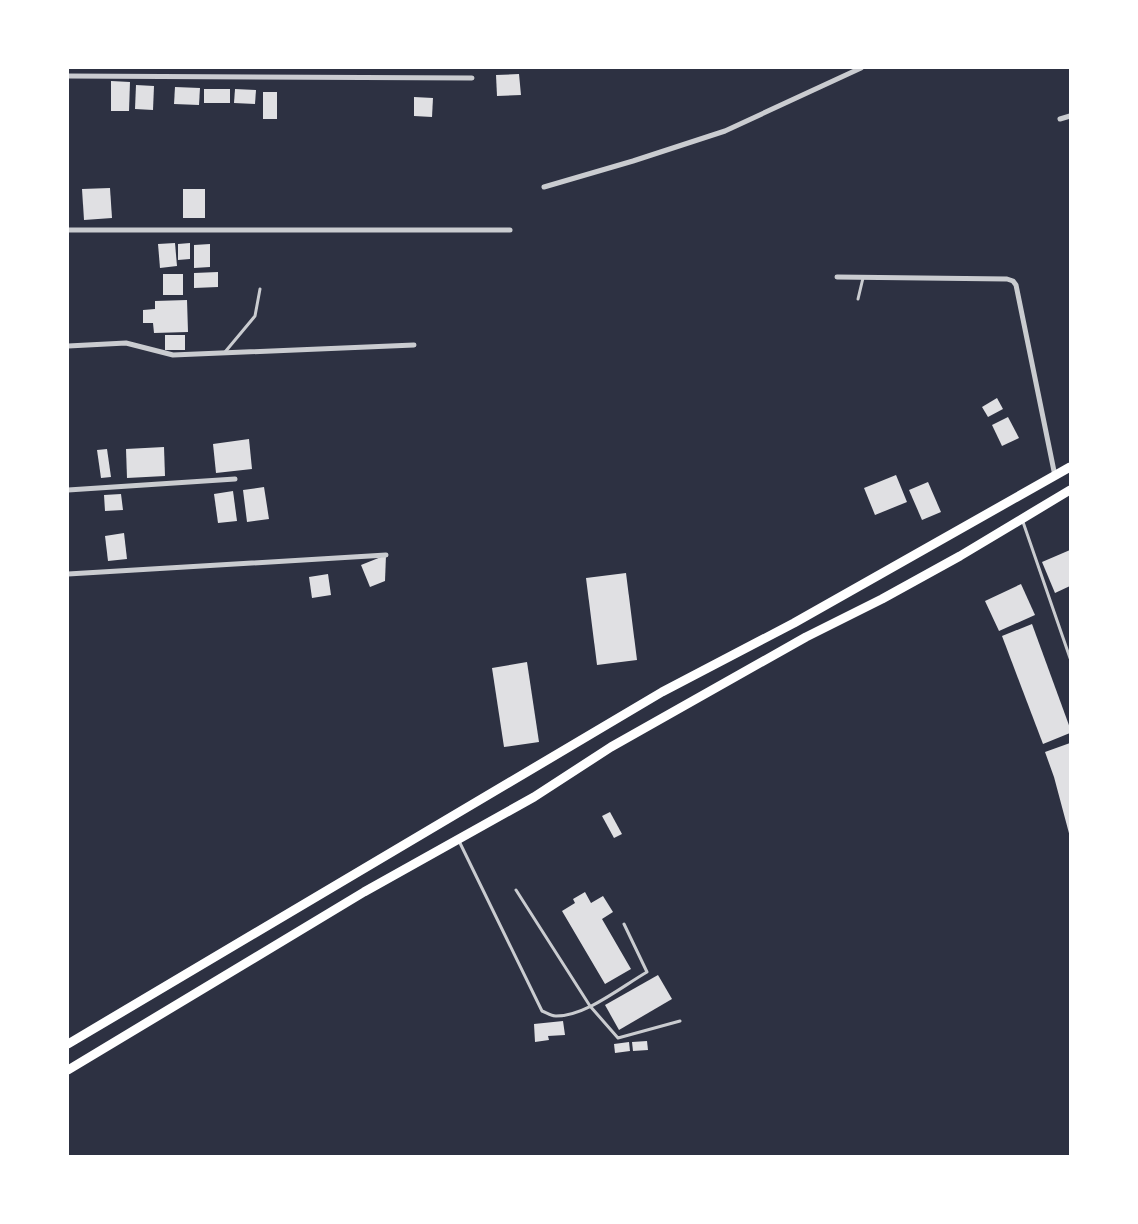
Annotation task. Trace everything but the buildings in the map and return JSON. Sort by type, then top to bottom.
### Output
[{"type":"highway","points":[[68,1044],[662,692],[794,623],[1071,467]]},
{"type":"highway","points":[[68,1070],[364,892],[534,797],[621,741],[806,637],[951,561],[1071,490]]},
{"type":"highway","points":[[204,964],[212,983]]},
{"type":"street","points":[[544,187],[633,161],[725,130],[861,68]]},
{"type":"street","points":[[68,76],[472,78]]},
{"type":"street","points":[[1060,119],[1071,116]]},
{"type":"street","points":[[68,230],[510,230]]},
{"type":"street","points":[[837,277],[1007,279],[1013,281],[1016,285],[1055,476]]},
{"type":"street","points":[[68,346],[126,343],[164,354],[414,345]]},
{"type":"street","points":[[68,490],[235,479]]},
{"type":"street","points":[[68,574],[386,555]]},
{"type":"lane","points":[[858,299],[863,278]]},
{"type":"lane","points":[[224,353],[255,316],[260,289]]},
{"type":"lane","points":[[1022,517],[1071,658]]},
{"type":"lane","points":[[458,839],[543,1011],[556,1016],[582,1010],[647,972],[624,924]]},
{"type":"lane","points":[[516,890],[590,1006],[618,1038],[680,1021]]}]
